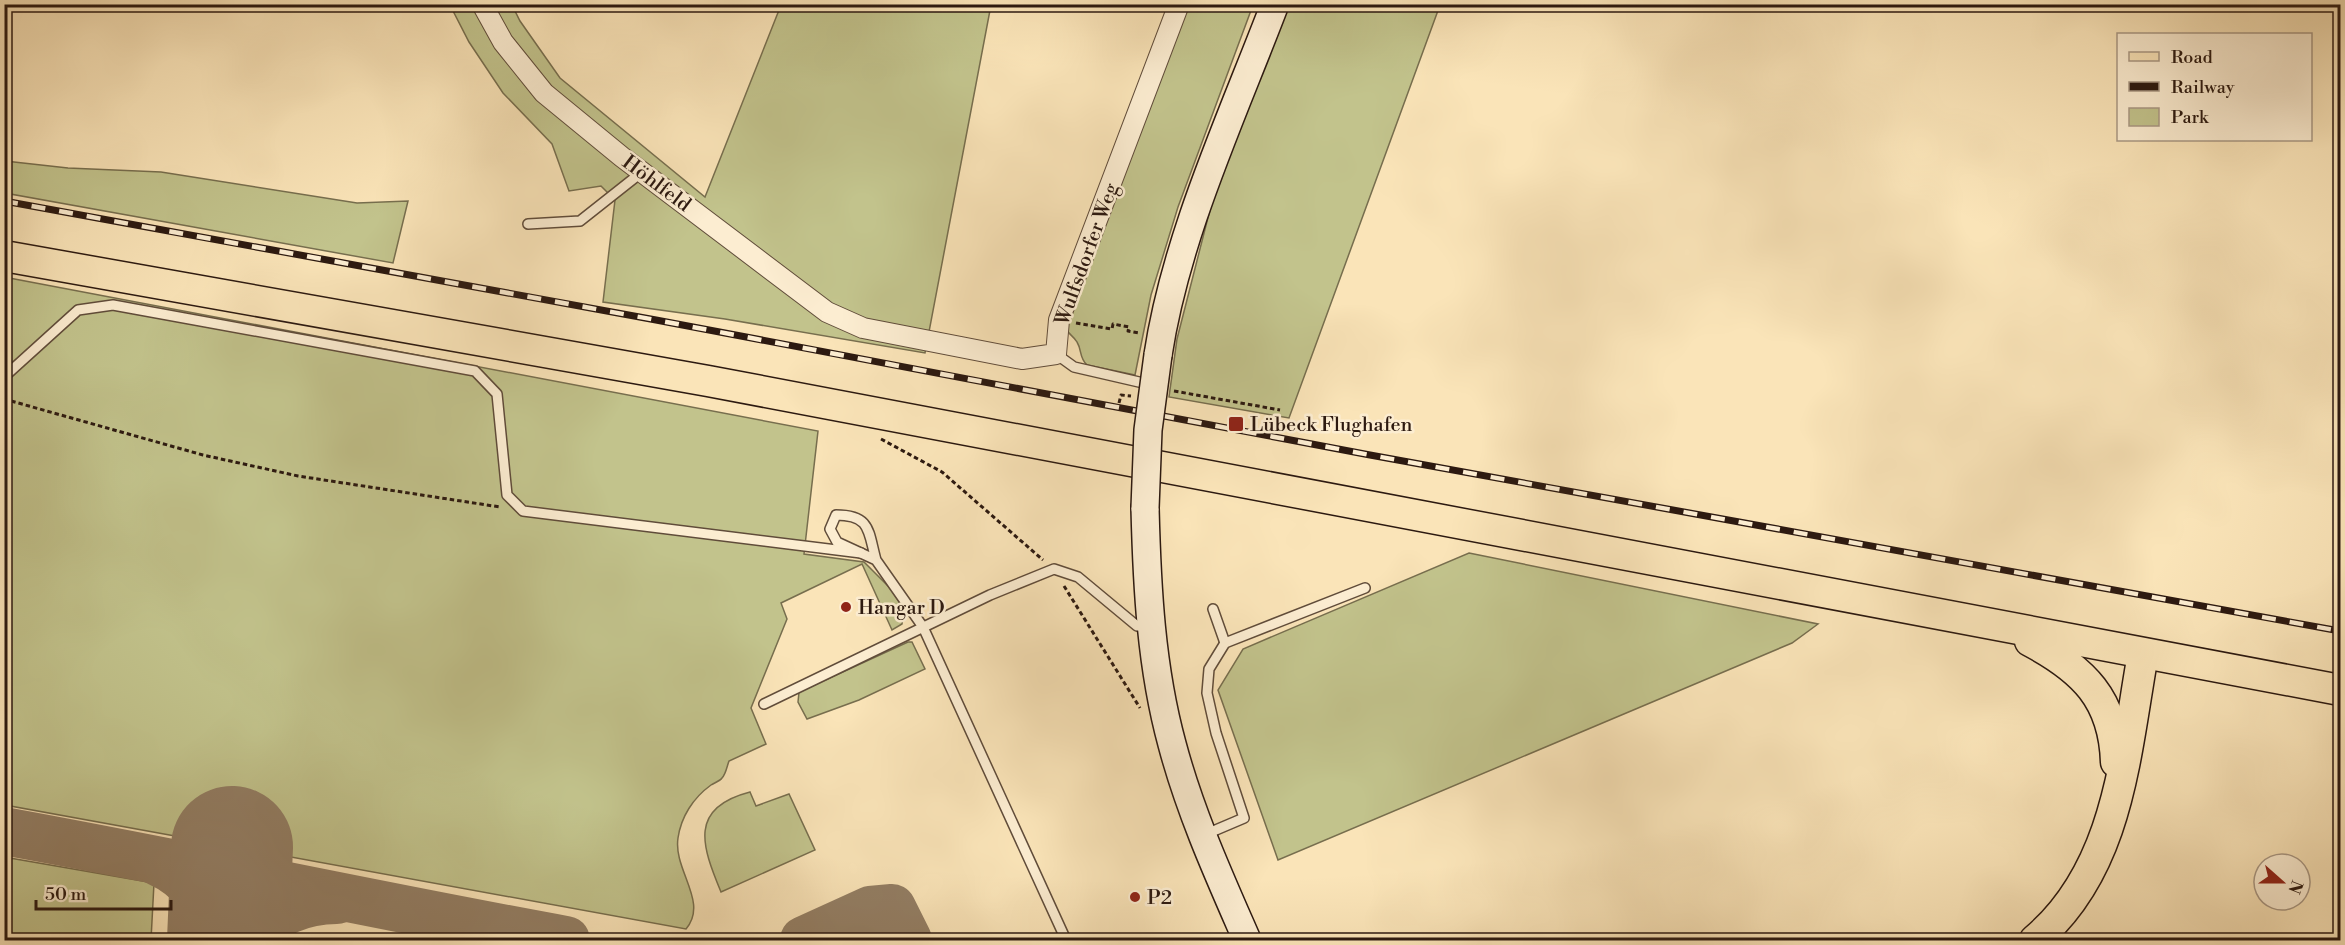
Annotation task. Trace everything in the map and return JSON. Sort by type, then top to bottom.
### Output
[{"type":"main road","points":[[4,256],[708,381],[2006,629],[2340,690]]},
{"type":"main road","points":[[2006,629],[2061,657],[2091,684],[2105,709],[2115,739],[2116,805]]},
{"type":"main road","points":[[2035,940],[2071,903],[2098,857],[2116,805],[2143,654]]},
{"type":"street","name":"Höhlfeld","points":[[482,4],[503,42],[544,93],[642,172],[827,312],[863,328],[1022,359],[1056,354]]},
{"type":"street","name":"Wulfsdorfer Weg","points":[[1056,354],[1059,320],[1179,4]]},
{"type":"street","points":[[1247,940],[1202,836],[1171,743],[1150,626],[1145,508],[1153,345],[1197,212],[1275,4]]},
{"type":"lane","points":[[528,224],[580,221],[642,172]]},
{"type":"lane","points":[[4,377],[78,310],[113,305],[475,371],[498,394],[507,495],[523,511],[861,554]]},
{"type":"lane","points":[[1056,354],[1074,367],[1161,387]]},
{"type":"lane","points":[[876,560],[837,542],[830,529],[836,515],[855,515],[866,524],[876,560],[923,627],[1066,940]]},
{"type":"lane","points":[[764,704],[923,627],[1054,569],[1078,577],[1137,626],[1150,626]]},
{"type":"lane","points":[[1202,836],[1244,818],[1216,733],[1207,693],[1209,669],[1225,643],[1365,588]]},
{"type":"lane","points":[[1213,609],[1225,643]]},
{"type":"path","points":[[1098,326],[1112,329],[1113,324],[1129,327],[1128,331],[1153,345]]},
{"type":"path","points":[[1161,387],[1280,410]]},
{"type":"path","points":[[1119,403],[1121,394],[1125,395]]},
{"type":"path","points":[[4,399],[214,458],[298,476],[523,511]]},
{"type":"path","points":[[942,472],[1054,569],[1141,710]]},
{"type":"green space","points":[[450,5],[512,5],[520,21],[560,78],[705,197],[781,5],[991,5],[925,353],[725,319],[603,302],[615,200],[601,186],[569,191],[552,144],[503,93],[469,42]]},
{"type":"green space","points":[[1188,5],[1253,5],[1178,207],[1151,295],[1135,375],[1087,365],[1077,342],[1065,326]]},
{"type":"green space","points":[[1288,5],[1440,5],[1289,418],[1169,397],[1177,339],[1214,194]]},
{"type":"green space","points":[[5,161],[68,168],[161,172],[357,203],[408,201],[393,263],[5,193]]},
{"type":"green space","points":[[4,277],[818,431],[804,554],[864,562],[891,589],[904,609],[902,624],[892,630],[862,564],[781,603],[787,619],[751,708],[766,744],[729,761],[721,779],[693,802],[680,830],[678,850],[680,862],[694,908],[692,919],[686,929],[5,805]]},
{"type":"green space","points":[[1469,553],[1818,624],[1792,643],[1278,860],[1218,690],[1243,649]]},
{"type":"green space","points":[[912,642],[925,669],[859,700],[807,719],[798,702],[799,692]]},
{"type":"green space","points":[[750,792],[756,806],[789,794],[815,850],[721,892],[705,844],[705,831],[709,819],[717,808],[730,799]]},
{"type":"green space","points":[[4,857],[154,883],[151,940],[5,940]]},
{"type":"taxiway","points":[[4,831],[566,940]]},
{"type":"taxiway","points":[[158,862],[191,884],[211,915],[221,940]]},
{"type":"taxiway","points":[[250,940],[278,915],[312,902],[337,900]]},
{"type":"taxiway","points":[[804,940],[870,910],[892,908],[908,940]]},
{"type":"runway","points":[[228,940],[232,847]]},
{"type":"railway","points":[[4,201],[656,320],[1370,455],[2340,631]]},
{"type":"place","name":"Lübeck Flughafen","points":[[1236,424]]},
{"type":"place","name":"Hangar D","points":[[846,607]]},
{"type":"place","name":"P2","points":[[1135,897]]}]
